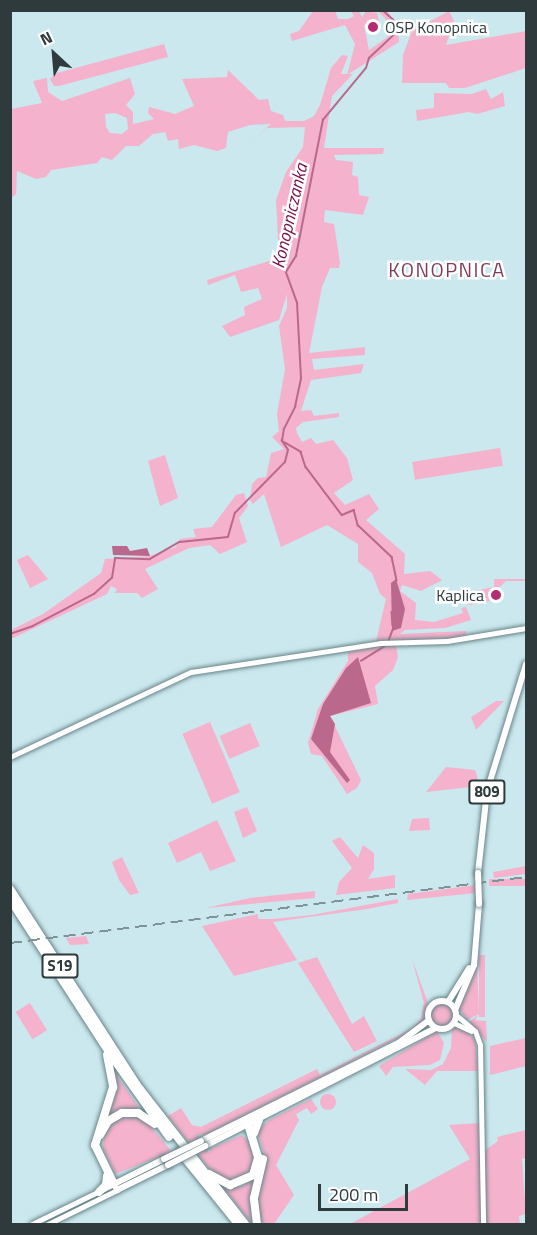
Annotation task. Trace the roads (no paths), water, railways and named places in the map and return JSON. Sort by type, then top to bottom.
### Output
[{"type":"highway","name":"S19","points":[[10,889],[118,1057],[192,1158],[245,1224]]},
{"type":"highway","name":"S19","points":[[10,899],[98,1035],[171,1139],[238,1224]]},
{"type":"highway","points":[[98,1035],[113,1078],[95,1142],[107,1174],[116,1187]]},
{"type":"highway","points":[[116,1187],[100,1144],[101,1131],[110,1119],[122,1113],[138,1113],[171,1139]]},
{"type":"highway","points":[[254,1133],[259,1120]]},
{"type":"highway","points":[[192,1158],[219,1182],[235,1185],[245,1182],[253,1175],[258,1159],[246,1122]]},
{"type":"highway","points":[[246,1122],[254,1133],[263,1160],[254,1198],[256,1224]]},
{"type":"highway","points":[[99,1192],[107,1183],[107,1174]]},
{"type":"main road","name":"809","points":[[454,1023],[475,957],[479,904],[478,873],[486,797],[526,664]]},
{"type":"main road","name":"809","points":[[246,1122],[400,1042],[429,1020],[432,1006],[448,1002],[475,957]]},
{"type":"main road","points":[[448,1002],[456,1012]]},
{"type":"main road","points":[[429,1020],[436,1028]]},
{"type":"main road","points":[[116,1187],[246,1122],[259,1120],[436,1028],[447,1028],[454,1023]]},
{"type":"street","points":[[10,757],[191,672],[380,643],[447,641],[525,629]]},
{"type":"street","points":[[456,1012],[475,1031],[480,1045],[483,1224]]},
{"type":"street","points":[[454,1023],[470,1029],[480,1045]]},
{"type":"street","points":[[32,1224],[99,1192],[116,1187]]},
{"type":"street","points":[[48,1224],[116,1187]]},
{"type":"waterway","name":"Konopniczanka","points":[[10,634],[33,626],[94,594],[112,578],[115,558],[150,559],[180,542],[228,537],[235,513],[285,462],[288,450],[282,441],[284,429],[295,407],[301,379],[297,303],[286,272],[296,256],[323,120],[366,68],[369,58],[396,33],[393,20],[382,10]]},
{"type":"waterway","points":[[284,442],[301,452],[306,467],[342,515],[354,510],[358,525],[392,557],[397,580]]},
{"type":"waterway","points":[[392,612],[393,625]]},
{"type":"waterway","points":[[388,642],[393,629]]},
{"type":"waterway","points":[[361,661],[385,646]]},
{"type":"railway","points":[[10,943],[526,877]]},
{"type":"place","name":"OSP Konopnica","points":[[373,27]]},
{"type":"place","name":"Kaplica","points":[[496,595]]},
{"type":"district","name":"KONOPNICA","points":[[447,269]]}]
